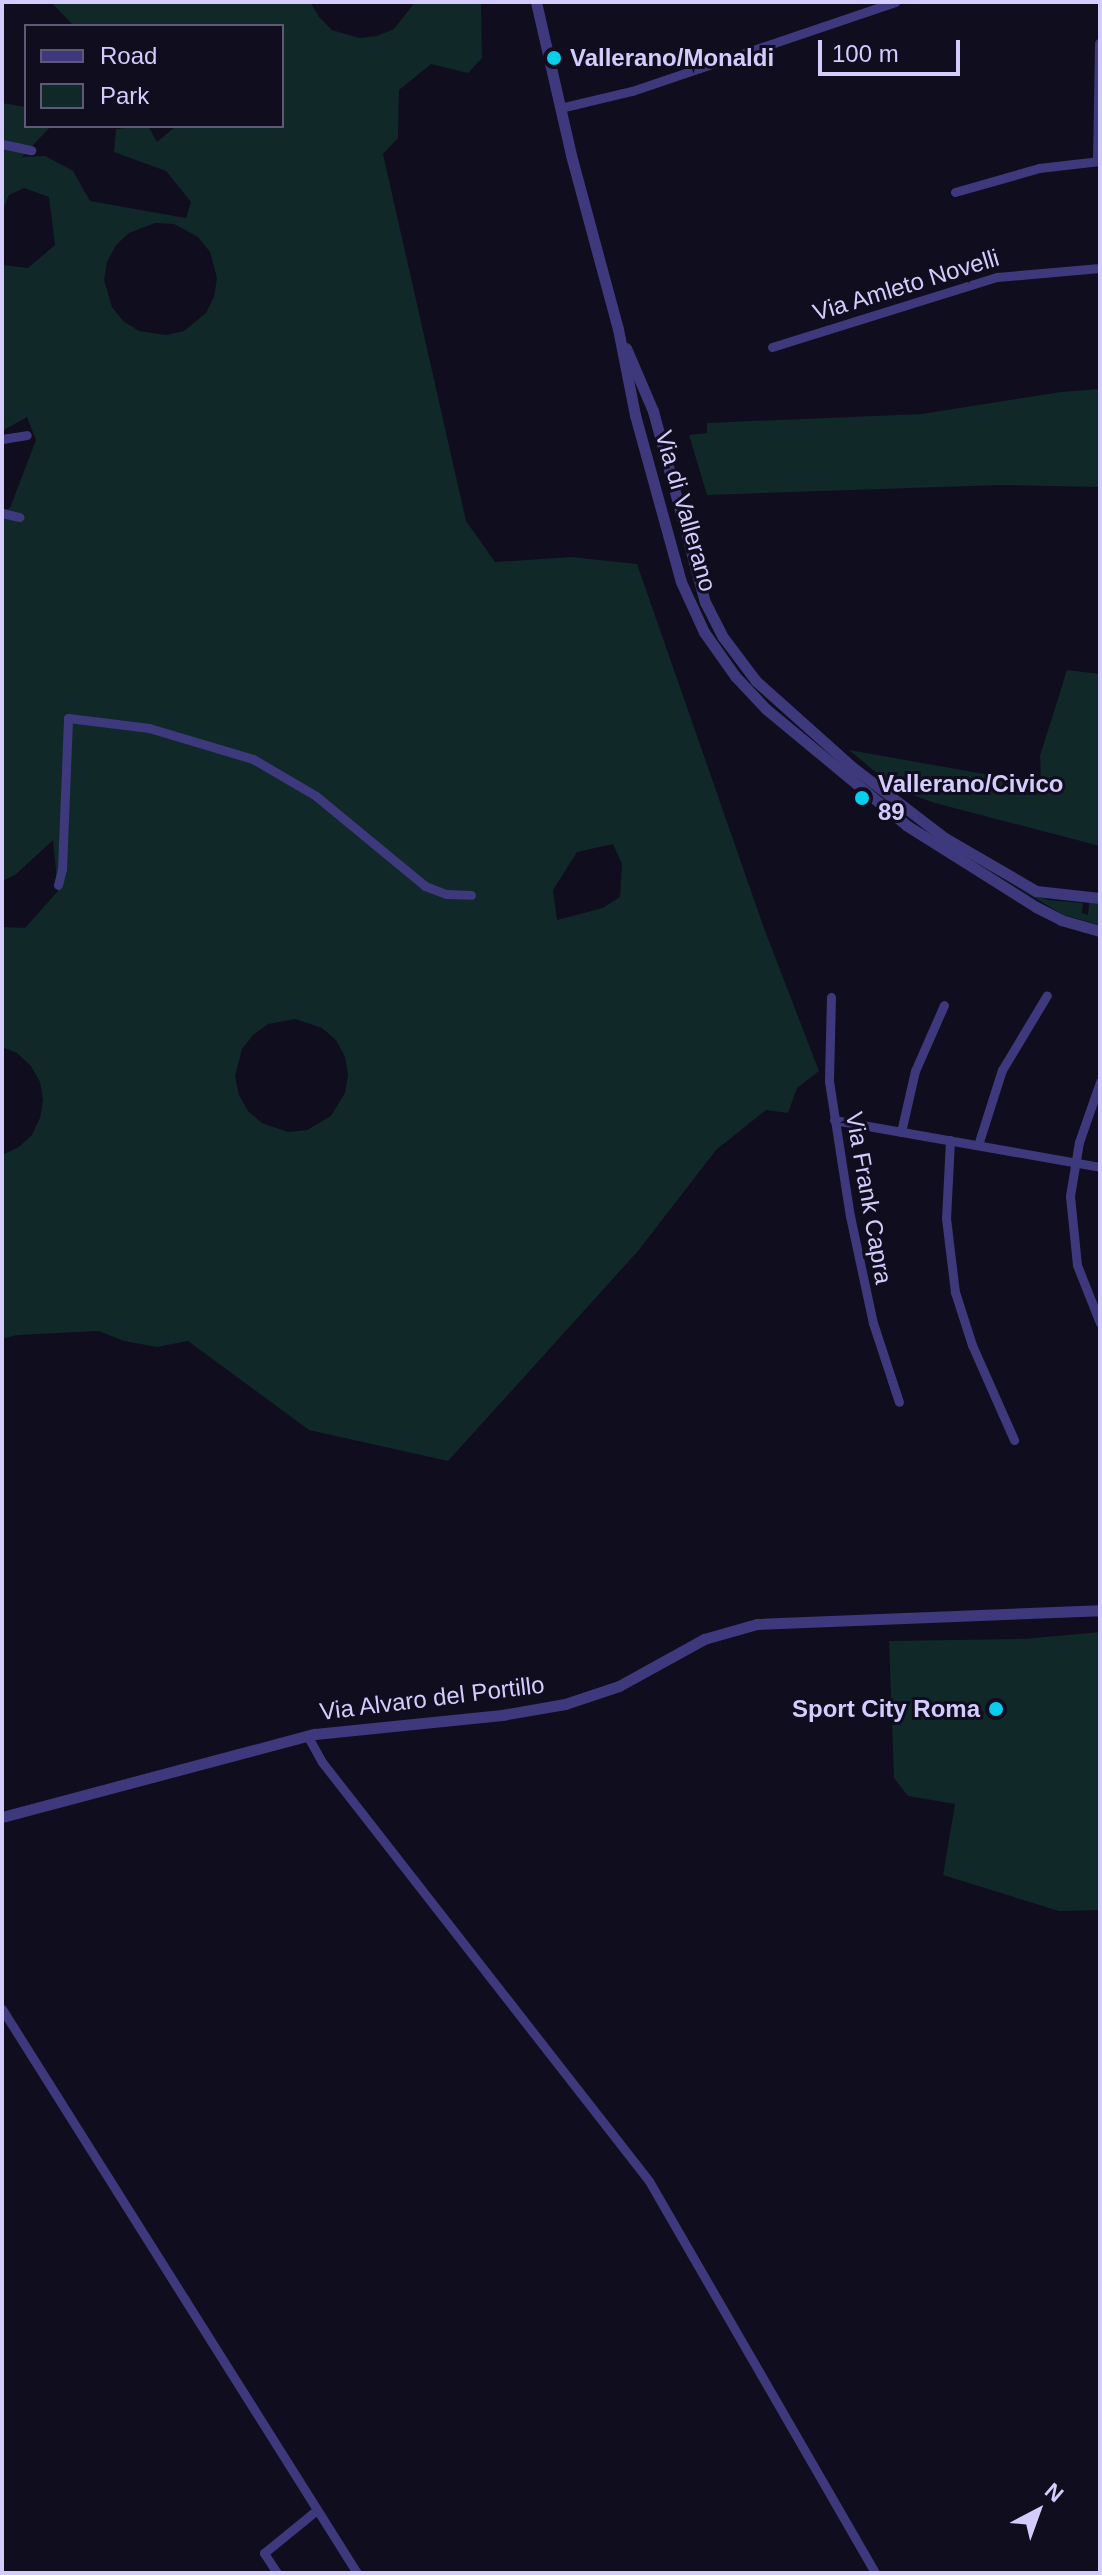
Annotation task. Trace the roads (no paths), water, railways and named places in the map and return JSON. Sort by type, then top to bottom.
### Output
[{"type":"street","name":"Via di Vallerano","points":[[536,2],[560,108],[618,329],[635,415],[685,596],[699,624],[730,669],[785,726],[913,830],[1043,911],[1100,931]]},
{"type":"street","points":[[560,108],[632,91],[895,2]]},
{"type":"street","points":[[955,192],[1039,168],[1098,161],[1099,43]]},
{"type":"street","points":[[2,144],[31,150]]},
{"type":"street","name":"Via Amleto Novelli","points":[[772,347],[997,277],[1100,268]]},
{"type":"street","name":"Via di Vallerano","points":[[618,329],[653,411],[705,602],[729,646],[756,681],[840,756],[945,838],[1036,891],[1100,898]]},
{"type":"street","points":[[2,439],[27,435]]},
{"type":"street","points":[[2,513],[20,517]]},
{"type":"street","points":[[58,885],[62,869],[68,718],[149,728],[253,759],[316,796],[425,886],[446,894],[471,895]]},
{"type":"street","points":[[978,1145],[1002,1070],[1047,995]]},
{"type":"street","name":"Via Frank Capra","points":[[831,997],[828,1071],[834,1120],[861,1270],[899,1402]]},
{"type":"street","points":[[901,1132],[915,1071],[944,1005]]},
{"type":"street","points":[[1100,1082],[1074,1162],[1070,1211],[1076,1257],[1086,1293],[1100,1323]]},
{"type":"street","points":[[834,1120],[1100,1167]]},
{"type":"street","points":[[950,1140],[946,1218],[953,1284],[972,1345],[1014,1440]]},
{"type":"street","name":"Via Alvaro del Portillo","points":[[2,1817],[307,1735],[502,1715],[565,1704],[619,1686],[704,1639],[757,1624],[1100,1610]]},
{"type":"street","points":[[307,1735],[322,1762],[649,2181],[875,2573]]},
{"type":"street","points":[[2,2009],[357,2573]]},
{"type":"street","points":[[277,2573],[264,2553],[317,2510]]},
{"type":"place","name":"Vallerano/Monaldi","points":[[554,58]]},
{"type":"place","name":"Vallerano/Civico 89","points":[[862,798]]},
{"type":"place","name":"Sport City Roma","points":[[996,1709]]}]
